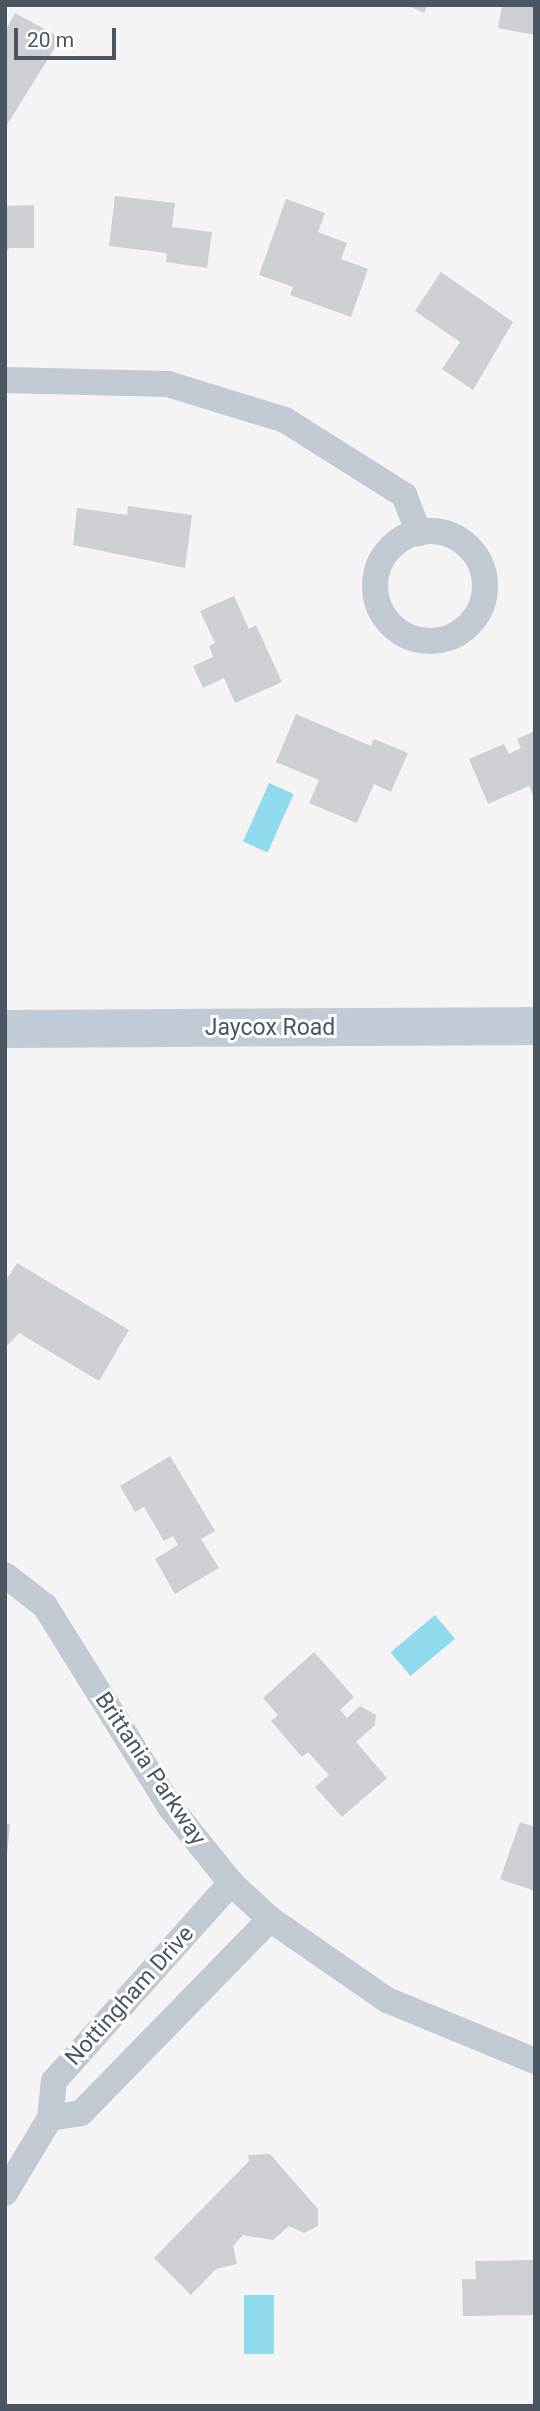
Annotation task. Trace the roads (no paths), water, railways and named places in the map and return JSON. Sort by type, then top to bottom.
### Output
[{"type":"street","points":[[5,380],[168,384],[285,420],[404,495],[419,533]]},
{"type":"street","points":[[419,533],[463,542],[484,573],[479,611],[445,639],[401,633],[376,596],[383,558],[419,533]]},
{"type":"street","name":"Jaycox Road","points":[[5,1029],[535,1026]]},
{"type":"street","name":"Brittania Parkway","points":[[5,1574],[45,1606],[170,1807],[231,1883],[270,1919],[387,2000],[535,2061]]},
{"type":"street","name":"Nottingham Drive","points":[[5,2193],[50,2118],[54,2081],[231,1883]]},
{"type":"street","name":"Nottingham Drive","points":[[50,2118],[81,2113],[270,1919]]},
{"type":"water","points":[[269,783],[294,794],[268,852],[243,841]]},
{"type":"water","points":[[435,1615],[455,1639],[410,1676],[391,1652]]},
{"type":"water","points":[[244,2295],[274,2295],[274,2354],[244,2354]]}]
